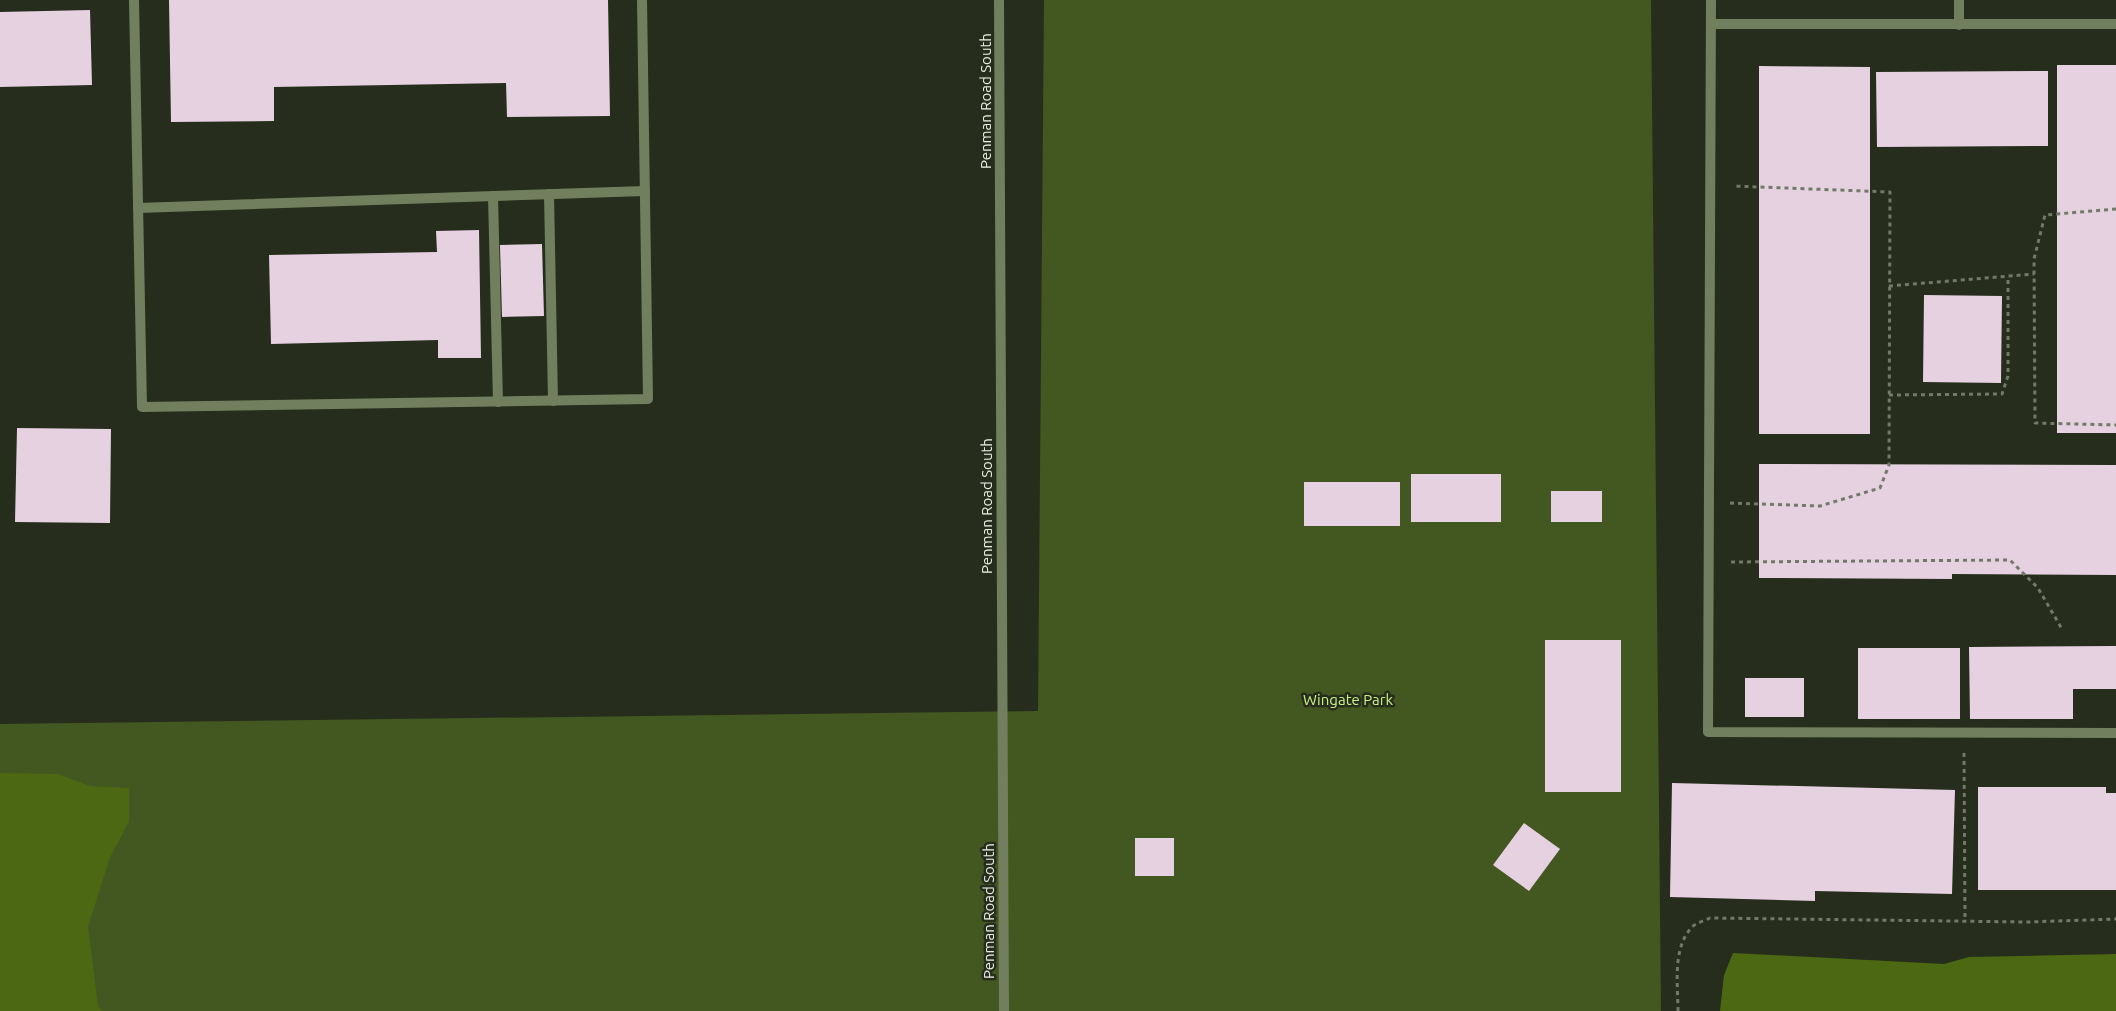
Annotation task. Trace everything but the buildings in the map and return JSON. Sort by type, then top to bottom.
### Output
[{"type":"street","points":[[134,0],[142,407],[648,399],[642,0]]},
{"type":"street","name":"Penman Road South","points":[[999,0],[1004,1011]]},
{"type":"street","points":[[1711,0],[1708,732],[2116,734]]},
{"type":"street","points":[[1959,0],[1959,25]]},
{"type":"street","points":[[1710,24],[2116,24]]},
{"type":"street","points":[[138,208],[645,191]]},
{"type":"street","points":[[549,194],[553,401]]},
{"type":"street","points":[[493,196],[498,402]]},
{"type":"path","points":[[1709,503],[1820,506],[1880,488],[1890,465],[1890,192],[1710,185]]},
{"type":"path","points":[[2116,209],[2045,215],[2034,259],[2035,423],[2116,425]]},
{"type":"path","points":[[1890,286],[2034,274]]},
{"type":"path","points":[[1890,395],[2002,394],[2008,376],[2008,276]]},
{"type":"path","points":[[1708,562],[2010,560],[2038,588],[2062,629]]},
{"type":"path","points":[[1964,733],[1965,920]]},
{"type":"path","points":[[1678,1011],[1677,967],[1684,940],[1693,927],[1710,918],[2028,922],[2116,919]]},
{"type":"green space","name":"Wingate Park","points":[[1044,0],[1651,0],[1661,1011],[0,1011],[0,724],[1038,711]]},
{"type":"shaded area","points":[[0,773],[58,774],[90,786],[129,788],[129,822],[110,857],[88,927],[98,1006],[102,1011],[0,1011]]},
{"type":"shaded area","points":[[1733,953],[1944,964],[1969,957],[2116,954],[2116,1011],[1720,1011],[1724,975]]}]
